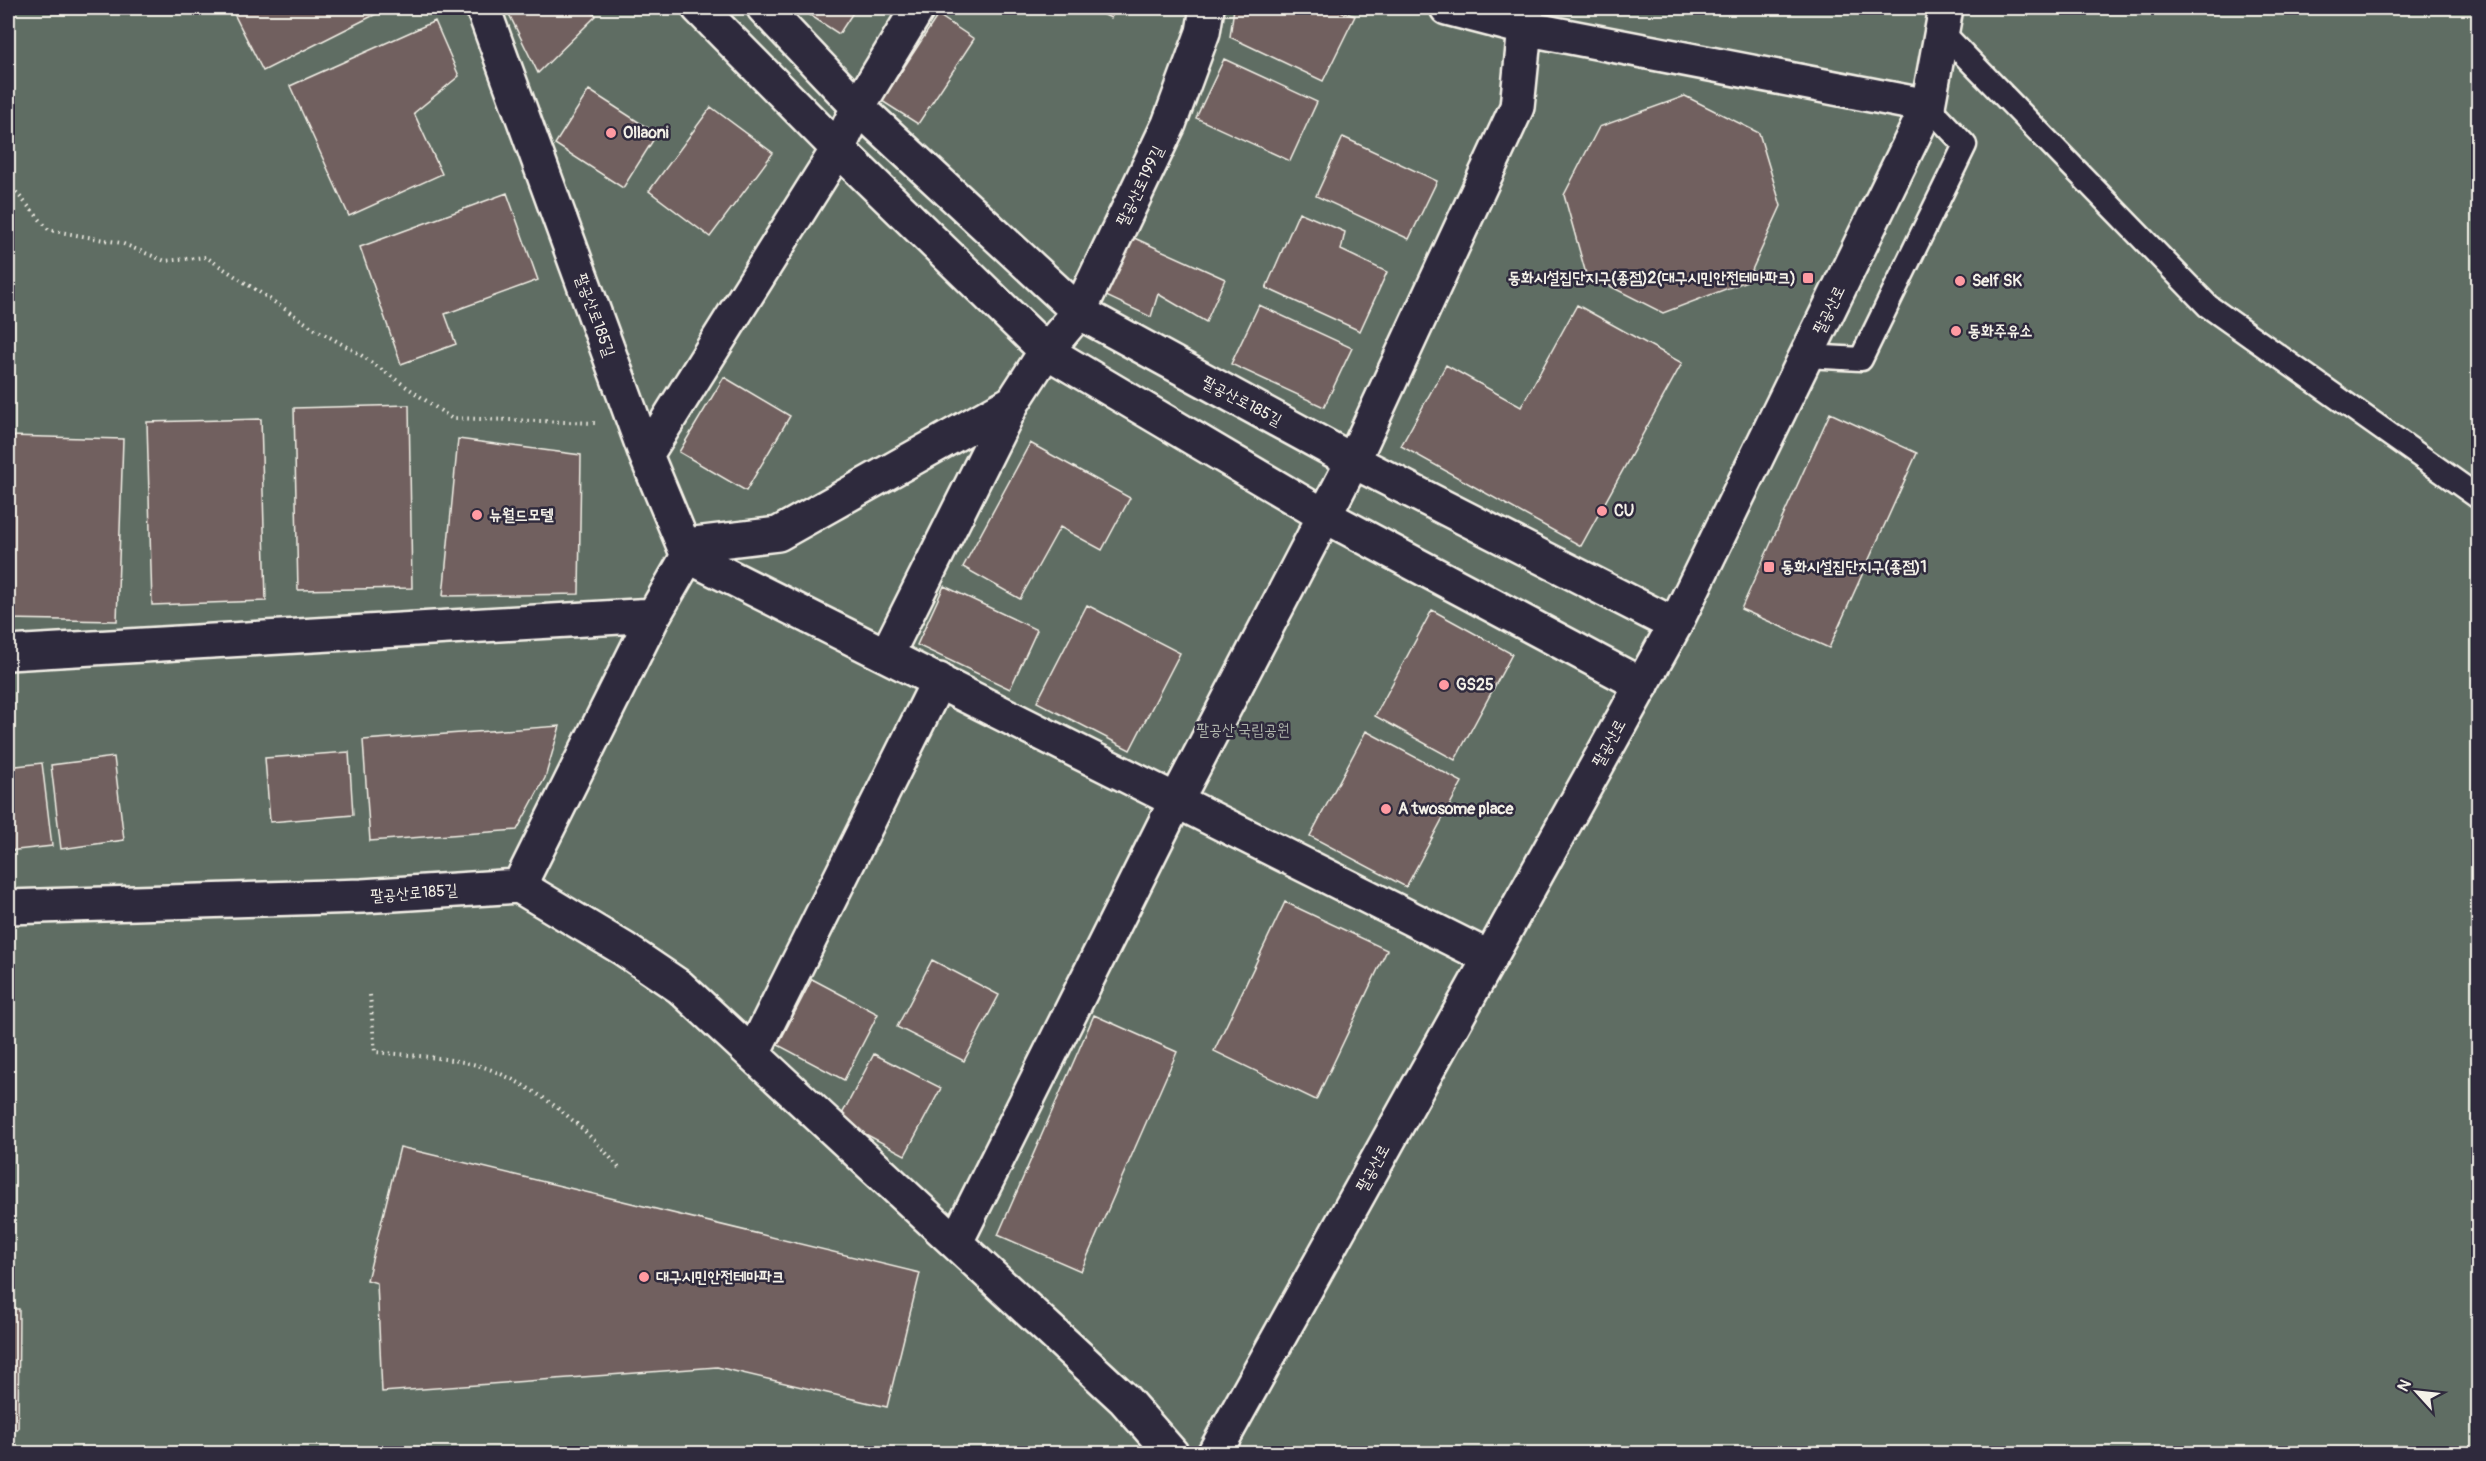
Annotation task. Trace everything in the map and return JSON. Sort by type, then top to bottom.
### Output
[{"type":"street","name":"팔공산로185길","points":[[483,8],[646,455],[687,551]]},
{"type":"street","points":[[699,8],[838,149],[1046,351],[1325,516],[1642,685]]},
{"type":"street","name":"팔공산로185길","points":[[764,8],[858,107],[1079,312],[1353,461],[1675,625]]},
{"type":"street","points":[[646,455],[838,149],[858,107],[918,8]]},
{"type":"street","name":"팔공산로199길","points":[[887,654],[1013,402],[1046,351],[1079,312],[1169,124],[1203,32],[1206,8]]},
{"type":"street","points":[[1447,8],[1525,18],[1928,106]]},
{"type":"street","points":[[956,1242],[1177,799],[1353,461],[1517,107],[1525,18]]},
{"type":"street","name":"팔공산로","points":[[1214,1454],[1675,625],[1928,106],[1944,20]]},
{"type":"street","points":[[687,551],[778,534],[1013,402]]},
{"type":"street","points":[[687,551],[519,886],[624,949],[680,987],[1124,1399],[1172,1454]]},
{"type":"street","points":[[687,551],[1490,958]]},
{"type":"street","points":[[8,653],[654,615]]},
{"type":"street","points":[[753,1053],[939,680]]},
{"type":"street","name":"팔공산로185길","points":[[8,907],[362,896],[519,886]]},
{"type":"lane","points":[[1944,20],[2208,306],[2478,497]]},
{"type":"lane","points":[[1806,356],[1861,359],[1965,145],[1928,106]]},
{"type":"path","points":[[8,183],[49,230],[121,243],[165,261],[206,257],[315,329],[358,353],[451,418],[635,424]]},
{"type":"path","points":[[370,995],[375,1052],[488,1068],[537,1094],[586,1130],[619,1168]]},
{"type":"green space","name":"팔공산 국립공원","points":[[8,8],[2478,8],[2478,1453],[8,1453]]},
{"type":"building","points":[[231,8],[388,8],[263,71]]},
{"type":"building","points":[[506,8],[588,8],[596,16],[538,73]]},
{"type":"building","points":[[799,8],[856,8],[839,34]]},
{"type":"building","points":[[1089,8],[1116,8],[1111,18]]},
{"type":"building","points":[[1234,8],[1330,8],[1355,16],[1323,81],[1230,37]]},
{"type":"building","points":[[938,15],[974,39],[918,124],[882,101]]},
{"type":"building","points":[[435,21],[459,76],[414,113],[442,174],[349,216],[290,86]]},
{"type":"building","points":[[1224,59],[1317,102],[1290,161],[1196,118]]},
{"type":"building","points":[[589,90],[657,134],[623,188],[555,144]]},
{"type":"building","points":[[1685,96],[1759,133],[1781,206],[1747,281],[1663,313],[1586,274],[1564,195],[1599,127]]},
{"type":"building","points":[[711,107],[773,153],[710,237],[649,191]]},
{"type":"building","points":[[1343,137],[1437,181],[1409,239],[1316,196]]},
{"type":"building","points":[[507,193],[538,280],[445,314],[456,344],[401,364],[360,247]]},
{"type":"building","points":[[1299,212],[1345,232],[1341,250],[1387,272],[1360,331],[1266,288]]},
{"type":"building","points":[[1132,237],[1225,279],[1206,322],[1158,294],[1151,317],[1104,295]]},
{"type":"building","points":[[1259,305],[1352,348],[1324,407],[1231,364]]},
{"type":"building","points":[[1577,305],[1682,363],[1581,546],[1401,446],[1446,365],[1521,407]]},
{"type":"building","points":[[724,377],[790,416],[746,491],[679,452]]},
{"type":"building","points":[[409,405],[412,588],[298,590],[294,408]]},
{"type":"building","points":[[1830,413],[1917,453],[1829,648],[1741,609]]},
{"type":"building","points":[[261,419],[266,601],[152,605],[147,422]]},
{"type":"building","points":[[8,436],[123,439],[117,621],[8,619]]},
{"type":"building","points":[[458,439],[581,455],[579,594],[443,596]]},
{"type":"building","points":[[1030,443],[1130,498],[1102,550],[1060,527],[1020,599],[963,567]]},
{"type":"building","points":[[944,586],[1037,630],[1010,689],[917,645]]},
{"type":"building","points":[[1087,605],[1180,653],[1130,750],[1037,702]]},
{"type":"building","name":"GS25","points":[[1432,610],[1512,654],[1455,760],[1375,716]]},
{"type":"building","points":[[560,726],[545,778],[517,830],[370,841],[363,740]]},
{"type":"building","name":"A twosome place","points":[[1366,731],[1462,782],[1406,887],[1310,836]]},
{"type":"building","points":[[349,752],[353,815],[270,822],[265,758]]},
{"type":"building","points":[[114,757],[124,840],[61,849],[51,765]]},
{"type":"building","points":[[42,763],[52,846],[8,851],[8,767]]},
{"type":"building","points":[[1285,902],[1387,950],[1316,1100],[1214,1051]]},
{"type":"building","points":[[932,960],[999,995],[964,1061],[897,1027]]},
{"type":"building","points":[[812,979],[878,1014],[844,1080],[778,1045]]},
{"type":"building","points":[[1094,1015],[1177,1052],[1081,1271],[998,1235]]},
{"type":"building","points":[[874,1054],[941,1088],[905,1155],[839,1120]]},
{"type":"building","name":"대구시민안전테마파크","points":[[400,1147],[920,1273],[887,1407],[717,1367],[382,1392],[377,1283],[367,1280]]},
{"type":"building","points":[[8,1309],[19,1309],[18,1429],[8,1429]]},
{"type":"place","name":"Ollaoni","points":[[611,133]]},
{"type":"place","name":"동화시설집단지구(종점)2(대구시민안전테마파크)","points":[[1808,278]]},
{"type":"place","name":"Self SK","points":[[1960,281]]},
{"type":"place","name":"동화주유소","points":[[1956,331]]},
{"type":"place","name":"CU","points":[[1602,511]]},
{"type":"place","name":"뉴월드모텔","points":[[477,515]]},
{"type":"place","name":"동화시설집단지구(종점)1","points":[[1769,567]]},
{"type":"place","name":"GS25","points":[[1444,685]]},
{"type":"place","name":"A twosome place","points":[[1386,809]]},
{"type":"place","name":"대구시민안전테마파크","points":[[644,1277]]}]
